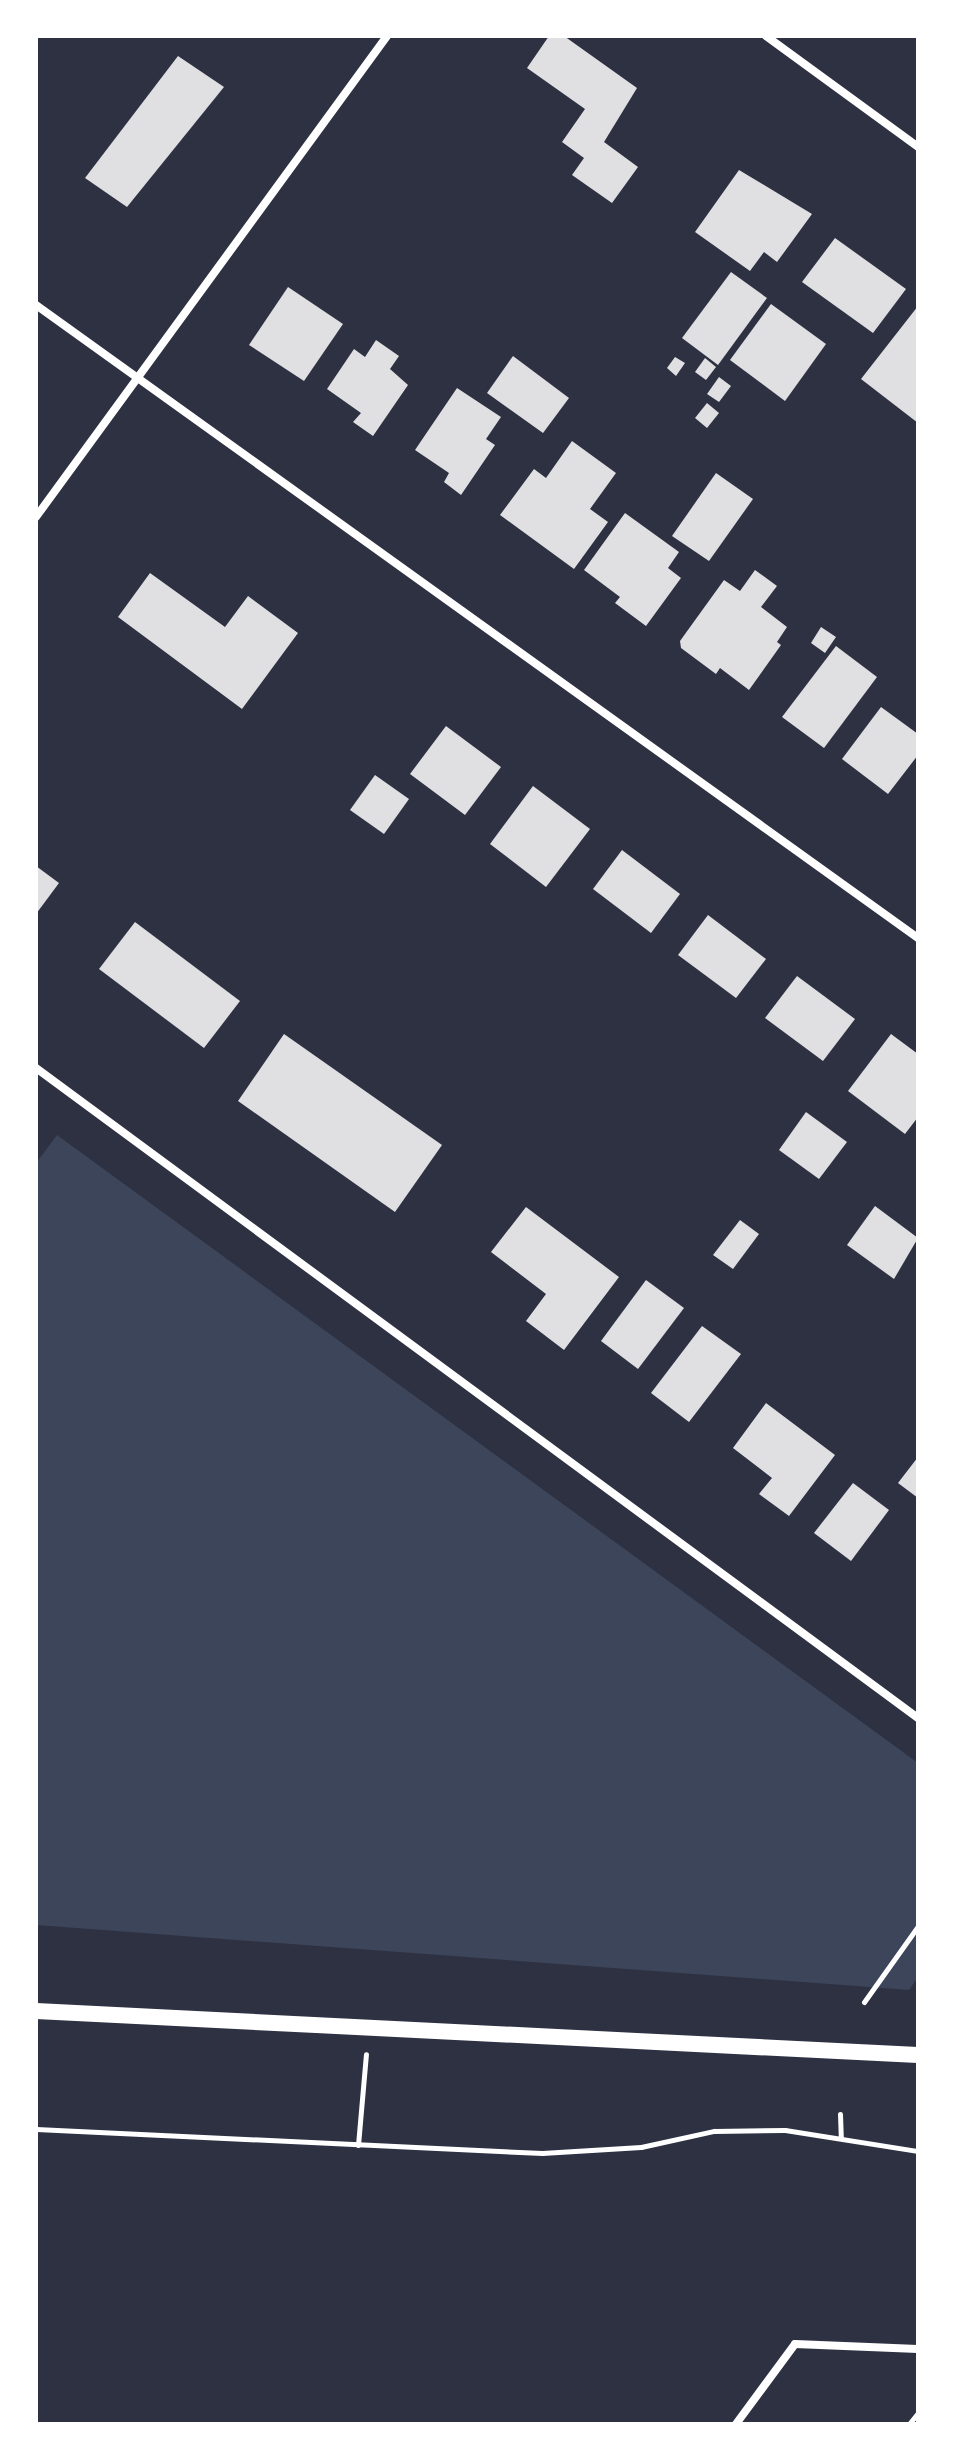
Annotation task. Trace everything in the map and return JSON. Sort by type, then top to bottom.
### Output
[{"type":"main road","points":[[36,2011],[918,2055]]},
{"type":"street","points":[[36,517],[387,36]]},
{"type":"street","points":[[766,36],[918,147]]},
{"type":"street","points":[[36,305],[918,938]]},
{"type":"street","points":[[36,1068],[918,1718]]},
{"type":"street","points":[[736,2424],[795,2344],[918,2349]]},
{"type":"path","points":[[864,2002],[918,1926]]},
{"type":"path","points":[[358,2145],[368,2029]]},
{"type":"path","points":[[840,2114],[841,2138]]},
{"type":"path","points":[[36,2129],[542,2153],[641,2147],[714,2131],[785,2130],[918,2151]]},
{"type":"path","points":[[909,2424],[918,2413]]},
{"type":"shaded area","points":[[57,1135],[918,1763],[918,1977],[909,1990],[36,1925],[36,1163]]},
{"type":"building","points":[[549,36],[564,36],[637,88],[604,142],[638,167],[612,203],[572,175],[584,158],[562,142],[585,109],[527,68]]},
{"type":"building","points":[[178,56],[224,87],[127,207],[85,178]]},
{"type":"building","points":[[739,170],[812,214],[777,262],[764,252],[750,271],[695,232]]},
{"type":"building","points":[[835,238],[906,289],[873,333],[802,282]]},
{"type":"building","points":[[731,272],[767,298],[718,365],[682,338]]},
{"type":"building","points":[[288,287],[343,324],[304,381],[249,345]]},
{"type":"building","points":[[771,304],[826,344],[785,401],[730,360]]},
{"type":"building","points":[[918,306],[918,423],[861,379]]},
{"type":"building","points":[[376,340],[399,356],[390,369],[408,385],[373,436],[353,422],[361,413],[327,389],[354,349],[365,357]]},
{"type":"building","points":[[513,356],[569,398],[543,433],[487,393]]},
{"type":"building","points":[[675,357],[685,363],[676,376],[667,368]]},
{"type":"building","points":[[705,358],[716,367],[706,380],[695,372]]},
{"type":"building","points":[[719,377],[731,386],[719,402],[707,394]]},
{"type":"building","points":[[457,388],[501,417],[486,439],[495,445],[461,495],[444,482],[449,473],[415,450]]},
{"type":"building","points":[[707,403],[719,413],[707,428],[695,418]]},
{"type":"building","points":[[572,441],[616,473],[590,509],[608,522],[574,569],[500,515],[534,469],[546,478]]},
{"type":"building","points":[[716,473],[753,499],[709,561],[672,536]]},
{"type":"building","points":[[625,513],[679,552],[668,568],[681,578],[646,626],[615,603],[620,597],[584,570]]},
{"type":"building","points":[[755,570],[777,586],[761,607],[787,627],[777,642],[781,645],[749,690],[720,668],[716,674],[681,648],[680,641],[724,580],[740,591]]},
{"type":"building","points":[[150,573],[225,627],[248,596],[298,633],[242,709],[118,617]]},
{"type":"building","points":[[821,627],[836,637],[825,653],[811,643]]},
{"type":"building","points":[[836,646],[877,677],[824,748],[782,717]]},
{"type":"building","points":[[881,707],[918,734],[918,755],[888,794],[842,759]]},
{"type":"building","points":[[446,726],[501,767],[465,815],[410,774]]},
{"type":"building","points":[[375,775],[409,799],[384,834],[350,810]]},
{"type":"building","points":[[533,786],[590,829],[546,887],[490,844]]},
{"type":"building","points":[[622,850],[680,894],[651,933],[593,889]]},
{"type":"building","points":[[36,866],[59,883],[36,914]]},
{"type":"building","points":[[708,915],[766,959],[736,998],[678,955]]},
{"type":"building","points":[[135,922],[240,1001],[204,1048],[99,969]]},
{"type":"building","points":[[797,976],[855,1019],[823,1061],[765,1018]]},
{"type":"building","points":[[284,1034],[442,1145],[395,1212],[238,1101]]},
{"type":"building","points":[[891,1034],[918,1054],[918,1117],[905,1134],[848,1091]]},
{"type":"building","points":[[806,1112],[847,1142],[819,1179],[779,1150]]},
{"type":"building","points":[[875,1206],[918,1238],[894,1279],[847,1245]]},
{"type":"building","points":[[526,1207],[619,1277],[564,1350],[526,1321],[546,1294],[491,1252]]},
{"type":"building","points":[[740,1220],[759,1234],[733,1269],[713,1255]]},
{"type":"building","points":[[646,1280],[684,1308],[638,1369],[601,1341]]},
{"type":"building","points":[[702,1326],[741,1354],[689,1422],[651,1393]]},
{"type":"building","points":[[766,1403],[835,1455],[789,1516],[759,1494],[772,1478],[733,1448]]},
{"type":"building","points":[[918,1457],[918,1498],[898,1483]]},
{"type":"building","points":[[853,1483],[889,1510],[851,1561],[814,1533]]}]
